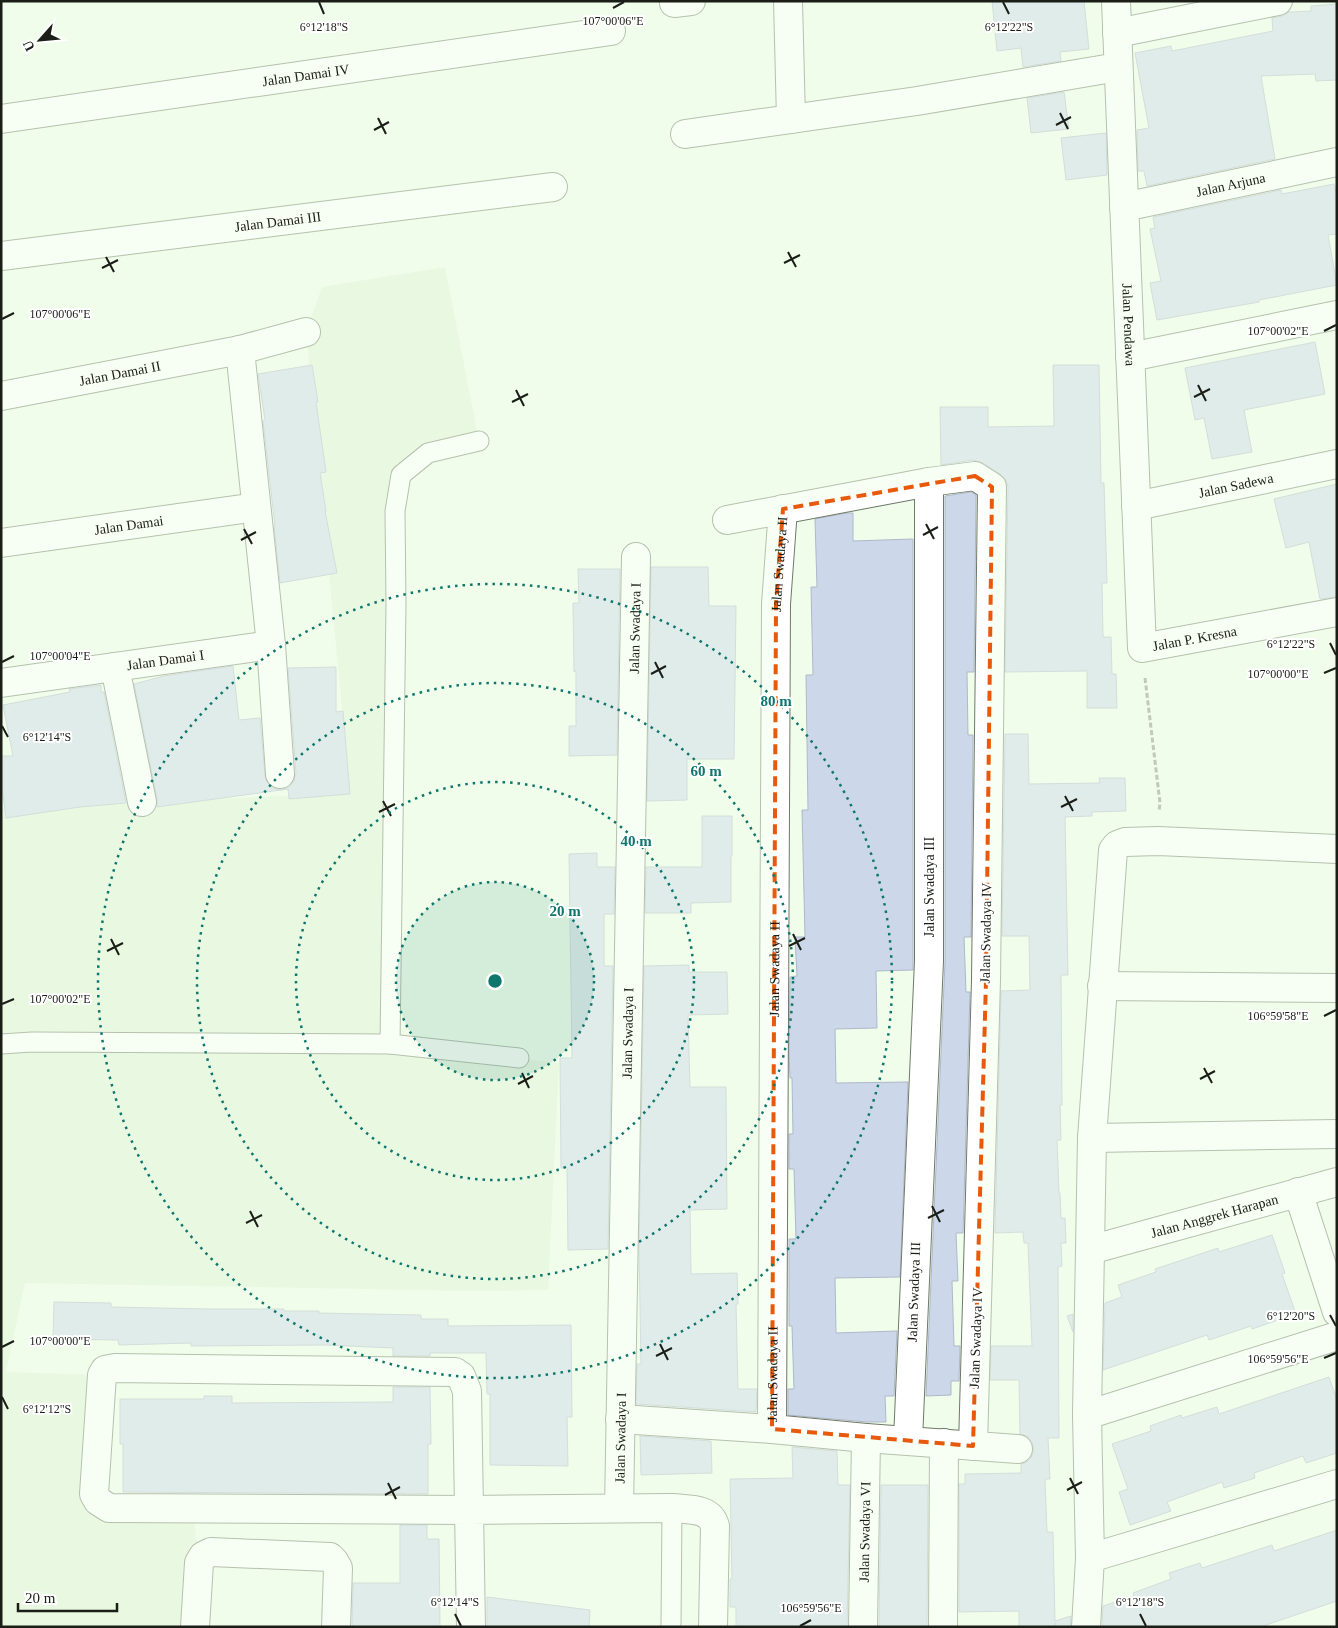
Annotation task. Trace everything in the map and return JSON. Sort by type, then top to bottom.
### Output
[{"type":"street","points":[[788,1],[791,119]]},
{"type":"street","name":"Jalan Pendawa","points":[[1116,1],[1142,648]]},
{"type":"street","points":[[1117,33],[1278,1]]},
{"type":"street","name":"Jalan Damai IV","points":[[1,119],[610,31]]},
{"type":"street","points":[[684,134],[917,101],[1118,67]]},
{"type":"street","name":"Jalan Arjuna","points":[[1124,207],[1337,162]]},
{"type":"street","name":"Jalan Damai III","points":[[1,256],[553,188]]},
{"type":"street","points":[[1130,357],[1337,315]]},
{"type":"street","name":"Jalan Damai II","points":[[1,396],[240,350],[306,332]]},
{"type":"street","points":[[240,350],[271,645],[280,774]]},
{"type":"street","name":"Jalan Sadewa","points":[[1136,506],[1337,464]]},
{"type":"street","name":"Jalan Swadaya IV","points":[[929,482],[975,476],[992,487],[986,980],[973,1446]]},
{"type":"street","points":[[727,520],[929,482]]},
{"type":"street","name":"Jalan Swadaya III","points":[[908,1440],[928,961],[929,482]]},
{"type":"street","name":"Jalan Damai","points":[[1,543],[256,506]]},
{"type":"street","name":"Jalan Swadaya II","points":[[772,1429],[776,604],[782,509]]},
{"type":"street","name":"Jalan Swadaya I","points":[[619,1508],[636,557]]},
{"type":"street","name":"Jalan P. Kresna","points":[[1142,648],[1337,612]]},
{"type":"street","name":"Jalan Damai I","points":[[1,683],[271,645]]},
{"type":"street","points":[[115,667],[142,802]]},
{"type":"street","points":[[1086,1627],[1090,1558],[1087,1415],[1092,1138],[1113,850],[1117,845],[1124,842],[1158,841],[1337,849]]},
{"type":"street","points":[[1102,986],[1337,988]]},
{"type":"street","points":[[1092,1138],[1337,1134]]},
{"type":"street","name":"Jalan Anggrek Harapan","points":[[1090,1250],[1337,1182]]},
{"type":"street","points":[[1298,1192],[1337,1312]]},
{"type":"street","points":[[1087,1415],[1337,1336]]},
{"type":"street","points":[[471,1627],[470,1510],[467,1391],[461,1376],[455,1372],[115,1368],[105,1370],[102,1375],[94,1494],[98,1501],[108,1508],[470,1510],[672,1508],[705,1512],[714,1520],[715,1526],[713,1627]]},
{"type":"street","points":[[620,1419],[1018,1448]]},
{"type":"street","name":"Jalan Swadaya VI","points":[[863,1627],[866,1438]]},
{"type":"street","points":[[942,1627],[944,1443]]},
{"type":"street","points":[[1090,1558],[1337,1484]]},
{"type":"street","points":[[195,1627],[199,1563],[203,1556],[211,1552],[330,1558],[338,1568],[336,1627]]},
{"type":"lane","points":[[390,1044],[396,606],[395,511],[401,476],[428,453],[479,441]]},
{"type":"lane","points":[[1,1044],[32,1042],[390,1044],[519,1058]]},
{"type":"lane","points":[[671,1627],[672,1508]]},
{"type":"path","points":[[1142,648],[1160,803],[1158,841]]},
{"type":"highlighted area","points":[[975,476],[992,487],[986,980],[973,1446],[772,1429],[776,604],[783,509]]},
{"type":"shaded area","points":[[445,267],[479,441],[401,475],[391,1044],[559,1063],[548,1290],[471,1291],[25,1283],[6,1372],[102,1375],[94,1494],[193,1513],[199,1563],[195,1627],[1,1627],[1,808],[350,793],[306,332],[322,287]]},
{"type":"building","points":[[992,1],[1084,1],[1089,49],[1060,52],[1061,61],[1023,67],[1021,48],[997,51]]},
{"type":"building","points":[[1337,4],[1337,80],[1316,81],[1315,74],[1261,76],[1275,159],[1147,186],[1144,171],[1138,171],[1137,130],[1149,128],[1135,53],[1171,46],[1172,51],[1273,31],[1272,18],[1289,12],[1311,11],[1311,6]]},
{"type":"building","points":[[1064,92],[1069,129],[1031,133],[1027,98]]},
{"type":"building","points":[[1106,133],[1107,175],[1066,180],[1061,138]]},
{"type":"building","points":[[1334,184],[1337,197],[1337,234],[1328,235],[1337,285],[1259,300],[1259,302],[1157,320],[1150,283],[1161,281],[1150,229],[1155,228],[1153,217],[1281,190],[1282,194]]},
{"type":"building","points":[[1315,342],[1325,394],[1244,410],[1252,452],[1212,459],[1204,418],[1195,420],[1185,368]]},
{"type":"building","points":[[312,365],[326,472],[320,473],[337,573],[280,583],[263,421],[265,420],[258,374]]},
{"type":"building","points":[[1053,365],[1099,365],[1101,483],[1104,483],[1107,583],[1102,583],[1103,637],[1111,637],[1112,674],[1116,674],[1117,708],[1087,708],[1087,671],[1005,672],[1008,487],[1006,480],[983,463],[973,460],[941,465],[940,407],[988,407],[988,427],[1054,426]]},
{"type":"building","points":[[1337,484],[1337,597],[1320,599],[1309,542],[1286,548],[1274,499]]},
{"type":"building","points":[[971,492],[976,495],[974,672],[967,672],[968,735],[973,735],[971,937],[964,937],[966,992],[970,992],[963,1233],[956,1233],[958,1281],[952,1281],[954,1346],[960,1346],[959,1381],[951,1381],[951,1395],[926,1396],[945,962],[945,496]]},
{"type":"building","points":[[853,513],[853,541],[913,539],[913,970],[876,971],[877,1028],[835,1029],[836,1083],[908,1082],[900,1277],[835,1278],[836,1333],[897,1331],[894,1396],[885,1396],[886,1422],[788,1415],[788,1389],[794,1389],[792,1326],[789,1326],[789,1239],[796,1239],[794,1169],[789,1169],[789,1134],[793,1134],[792,1078],[790,1078],[789,1053],[790,977],[797,976],[795,937],[805,937],[802,810],[808,810],[806,675],[813,675],[811,587],[817,587],[815,519]]},
{"type":"building","points":[[651,567],[708,567],[709,606],[736,606],[734,759],[687,759],[687,800],[647,801]]},
{"type":"building","points":[[578,569],[620,569],[617,755],[569,756],[569,726],[576,726],[573,603],[579,603]]},
{"type":"building","points":[[233,666],[239,720],[260,718],[265,776],[267,782],[273,788],[281,790],[157,807],[134,684],[164,676]]},
{"type":"building","points":[[336,667],[336,712],[343,711],[350,794],[289,799],[288,789],[281,790],[289,787],[294,781],[296,773],[288,668]]},
{"type":"building","points":[[101,685],[126,803],[80,807],[6,818],[3,794],[1,794],[1,756],[13,756],[3,705],[70,692],[69,689]]},
{"type":"building","points":[[1005,734],[1028,734],[1029,784],[1100,783],[1099,778],[1125,778],[1126,811],[1092,812],[1092,816],[1065,817],[1068,975],[1061,975],[1062,1105],[1060,1105],[1061,1140],[1057,1140],[1061,1218],[1065,1218],[1066,1243],[1061,1243],[1062,1266],[1058,1267],[1059,1438],[1048,1438],[1050,1479],[1045,1479],[1047,1532],[1053,1532],[1055,1621],[1071,1616],[1070,1627],[1056,1627],[1055,1623],[1055,1627],[1019,1627],[1019,1611],[959,1612],[959,1484],[965,1484],[965,1474],[1021,1473],[1021,1464],[1031,1458],[1034,1450],[1032,1442],[1027,1436],[1020,1434],[1019,1380],[990,1380],[991,1346],[1032,1346],[1028,1243],[1024,1243],[1023,1232],[995,1233],[1001,991],[1030,990],[1029,936],[1002,936]]},
{"type":"building","points":[[702,816],[732,816],[731,902],[691,903],[691,913],[645,913],[646,867],[702,867]]},
{"type":"building","points":[[597,853],[597,867],[615,867],[614,914],[604,914],[604,966],[613,966],[608,1249],[568,1250],[567,1168],[561,1168],[560,1058],[572,1058],[569,854]]},
{"type":"building","points":[[689,965],[689,972],[727,972],[728,1014],[688,1015],[690,1087],[726,1087],[727,1209],[690,1210],[691,1274],[737,1273],[738,1389],[757,1389],[756,1412],[636,1404],[637,1364],[641,1364],[639,1248],[644,966]]},
{"type":"building","points":[[1272,1235],[1285,1273],[1282,1274],[1296,1314],[1252,1329],[1251,1326],[1209,1340],[1207,1335],[1103,1370],[1105,1303],[1122,1297],[1118,1285],[1156,1272],[1155,1269],[1218,1248],[1219,1252]]},
{"type":"building","points":[[54,1302],[111,1303],[111,1307],[284,1309],[284,1311],[319,1311],[319,1313],[421,1315],[421,1319],[448,1319],[448,1326],[571,1325],[572,1417],[567,1417],[568,1466],[490,1465],[490,1394],[487,1394],[486,1353],[430,1353],[430,1356],[393,1356],[393,1348],[326,1345],[191,1346],[191,1343],[119,1345],[118,1340],[53,1339]]},
{"type":"building","points":[[1073,1314],[1073,1332],[1067,1316]]},
{"type":"building","points":[[1329,1377],[1337,1400],[1337,1453],[1306,1463],[1303,1456],[1254,1473],[1255,1478],[1224,1488],[1222,1482],[1167,1502],[1171,1511],[1130,1525],[1119,1492],[1128,1489],[1112,1444],[1151,1431],[1150,1426],[1181,1415],[1182,1418],[1217,1407],[1219,1414]]},
{"type":"building","points":[[393,1387],[430,1387],[431,1444],[428,1444],[428,1494],[123,1492],[123,1444],[120,1444],[120,1399],[204,1399],[204,1396],[232,1396],[232,1403],[393,1402]]},
{"type":"building","points":[[640,1436],[711,1441],[712,1473],[641,1475]]},
{"type":"building","points":[[792,1447],[837,1451],[838,1485],[850,1485],[847,1627],[736,1627],[736,1607],[730,1607],[730,1579],[732,1579],[730,1479],[793,1478]]},
{"type":"building","points":[[881,1485],[928,1485],[927,1627],[879,1627]]},
{"type":"building","points":[[400,1525],[427,1525],[427,1539],[439,1539],[440,1627],[352,1627],[353,1583],[400,1583]]},
{"type":"building","points":[[1337,1530],[1337,1601],[1260,1627],[1102,1627],[1103,1606],[1134,1596],[1133,1593],[1171,1579],[1169,1573],[1200,1563],[1202,1568],[1272,1545],[1274,1551]]},
{"type":"building","points":[[487,1597],[590,1610],[589,1627],[487,1627]]}]
